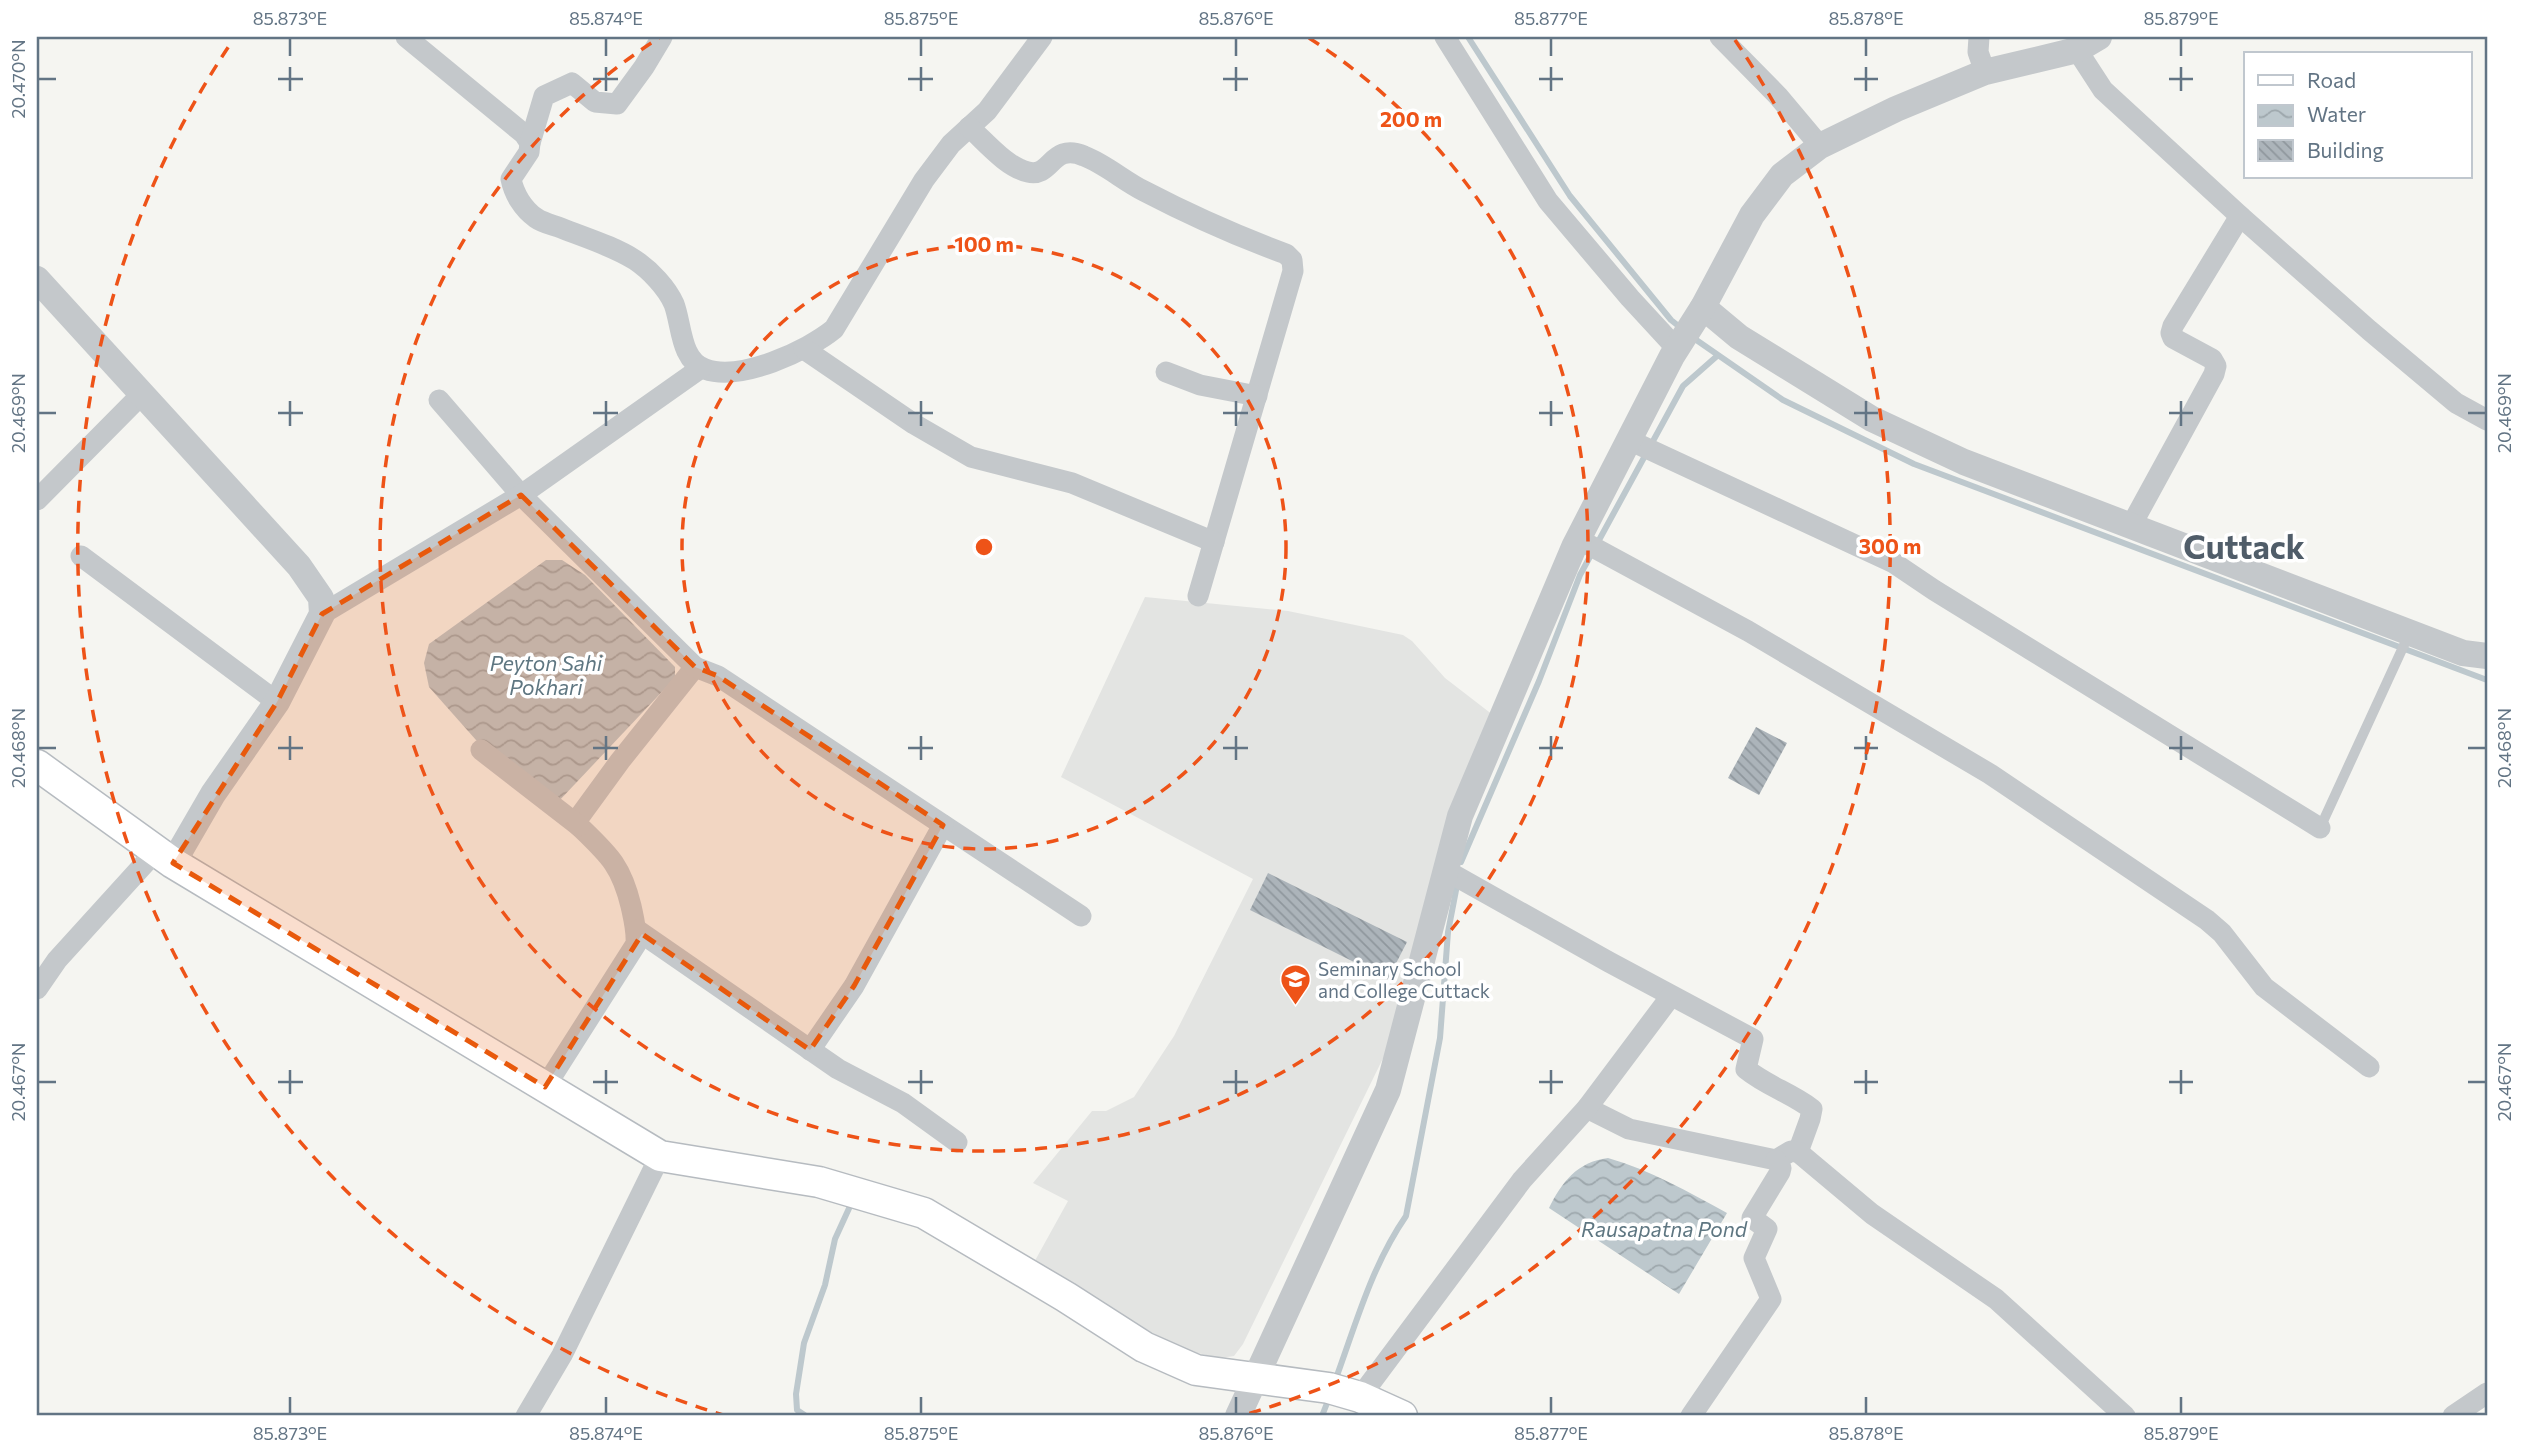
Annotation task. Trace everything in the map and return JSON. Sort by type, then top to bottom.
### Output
[{"type":"main road","points":[[37,765],[164,857],[660,1156],[819,1182],[924,1213],[1066,1297],[1144,1347],[1196,1370],[1344,1392],[1402,1416]]},
{"type":"street","points":[[406,37],[524,134],[530,143]]},
{"type":"street","points":[[662,37],[617,104],[595,102],[572,83],[544,96],[529,152],[511,179],[514,194],[536,219],[606,246],[635,261],[655,277],[673,303],[689,357],[701,368],[710,371],[766,365],[816,344],[834,329],[924,180],[951,144],[987,111],[1042,37]]},
{"type":"street","points":[[1445,37],[1548,201],[1630,298],[1679,345]]},
{"type":"street","points":[[1720,37],[1778,96],[1820,146]]},
{"type":"street","points":[[1979,37],[1978,52],[1985,72]]},
{"type":"street","points":[[1238,1416],[1388,1090],[1460,816],[1578,539],[1679,345],[1702,309],[1752,215],[1782,175],[1820,146],[1896,109],[1985,72],[2088,44],[2103,90],[2369,330],[2446,395],[2487,420]]},
{"type":"street","points":[[969,127],[1023,170],[1031,173],[1042,170],[1061,154],[1069,151],[1086,157],[1187,214],[1286,254],[1292,260],[1293,271],[1198,596]]},
{"type":"street","points":[[2132,524],[2214,374],[2216,366],[2212,359],[2174,338],[2171,333],[2240,215]]},
{"type":"street","points":[[37,279],[299,566],[321,598],[322,614],[278,702],[213,794],[164,857],[57,960],[37,989]]},
{"type":"street","points":[[1702,309],[1739,337],[1872,419],[1964,462],[2132,524],[2463,653],[2487,656]]},
{"type":"street","points":[[804,349],[914,424],[971,457],[1072,483],[1214,542]]},
{"type":"street","points":[[322,614],[521,495],[701,368]]},
{"type":"street","points":[[1166,372],[1200,385],[1256,396]]},
{"type":"street","points":[[37,500],[142,394]]},
{"type":"street","points":[[439,400],[521,495],[695,667],[718,676],[1081,916]]},
{"type":"street","points":[[1629,440],[1894,563],[2320,828]]},
{"type":"street","points":[[1578,539],[1748,631],[1990,774],[2207,920],[2222,933],[2264,987],[2369,1067]]},
{"type":"street","points":[[81,556],[278,702]]},
{"type":"street","points":[[579,826],[577,820],[695,667]]},
{"type":"street","points":[[481,750],[579,826],[608,854],[625,880],[637,930],[636,944],[545,1087]]},
{"type":"street","points":[[810,1050],[854,986],[943,825]]},
{"type":"street","points":[[1445,870],[1753,1039],[1746,1069],[1773,1088],[1796,1097],[1812,1109],[1798,1152]]},
{"type":"street","points":[[637,930],[838,1069],[903,1103],[957,1142]]},
{"type":"street","points":[[1344,1392],[1521,1180],[1587,1108],[1671,996]]},
{"type":"street","points":[[1587,1108],[1629,1129],[1776,1160],[1791,1151],[1798,1152],[1872,1214],[1996,1299],[2125,1416]]},
{"type":"street","points":[[526,1416],[562,1355],[660,1156]]},
{"type":"street","points":[[1691,1416],[1771,1299],[1754,1258],[1767,1229],[1752,1218],[1780,1172],[1781,1168],[1776,1160]]},
{"type":"street","points":[[2453,1416],[2487,1393]]},
{"type":"lane","points":[[2320,828],[2410,632]]},
{"type":"highlighted area","points":[[521,495],[695,667],[718,676],[943,825],[854,986],[810,1050],[642,934],[545,1087],[173,863],[277,702],[322,614]]},
{"type":"shaded area","name":"Seminary School and College Cuttack","points":[[1145,597],[1288,611],[1403,635],[1412,641],[1445,678],[1493,715],[1391,1042],[1243,1344],[1234,1356],[1220,1358],[1184,1350],[1032,1266],[1068,1201],[1033,1183],[1092,1111],[1106,1111],[1134,1097],[1174,1036],[1253,879],[1061,777]]},
{"type":"water","name":"Peyton Sahi Pokhari","points":[[546,560],[562,560],[585,575],[675,667],[675,678],[558,802],[484,749],[429,687],[424,663],[429,644]]},
{"type":"water","name":"Rausapatna Pond","points":[[1608,1158],[1654,1175],[1727,1213],[1679,1294],[1549,1208],[1565,1182],[1579,1169]]},
{"type":"building","points":[[1756,727],[1787,743],[1759,795],[1728,778]]},
{"type":"building","points":[[1268,873],[1407,942],[1388,979],[1250,910]]},
{"type":"waterway","points":[[1468,37],[1570,196],[1671,320],[1681,328]]},
{"type":"waterway","points":[[1692,337],[1783,400],[1914,464],[2487,680]]},
{"type":"waterway","points":[[1461,862],[1539,681],[1580,575],[1683,386],[1717,356]]},
{"type":"waterway","points":[[1335,1381],[1357,1317],[1383,1255],[1406,1216],[1440,1038],[1448,932],[1458,880]]},
{"type":"waterway","points":[[806,1416],[797,1410],[796,1394],[804,1343],[825,1285],[835,1239],[851,1204]]},
{"type":"waterway","points":[[1322,1416],[1329,1398]]},
{"type":"place","name":"Seminary School and College Cuttack","points":[[1295,1007]]},
{"type":"district","name":"Cuttack","points":[[2244,547]]}]
